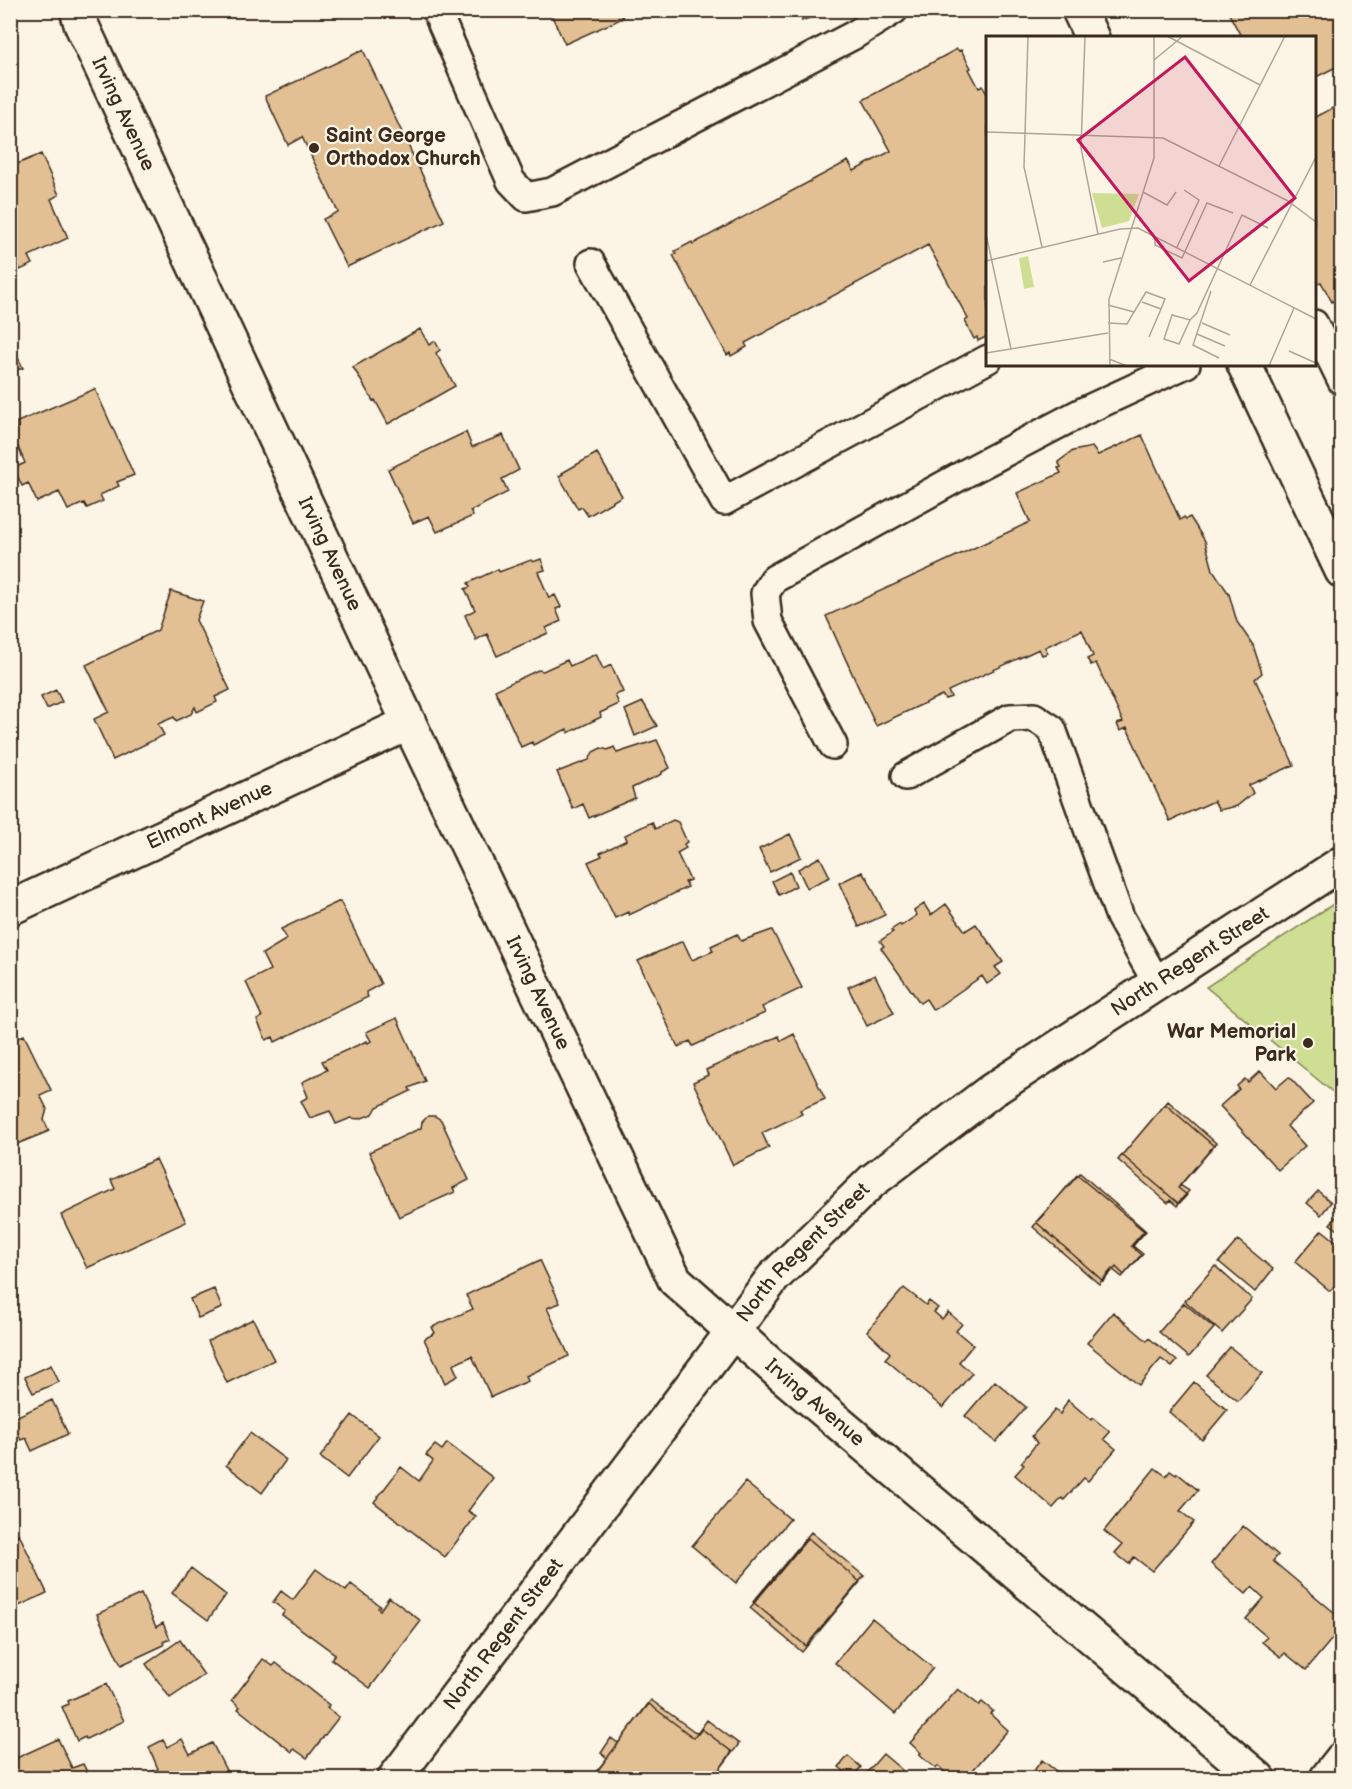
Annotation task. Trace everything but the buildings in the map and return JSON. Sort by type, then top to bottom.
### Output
[{"type":"street","name":"Irving Avenue","points":[[78,10],[81,24],[409,723],[675,1280],[782,1376],[1258,1779]]},
{"type":"street","points":[[1080,10],[1091,36]]},
{"type":"street","points":[[1246,366],[1340,564]]},
{"type":"street","name":"Elmont Avenue","points":[[10,908],[409,723]]},
{"type":"street","name":"North Regent Street","points":[[395,1779],[773,1278],[872,1181],[991,1091],[1341,863]]},
{"type":"street","points":[[1327,1779],[1341,1759]]},
{"type":"lane","points":[[436,10],[511,181],[526,197],[552,192],[854,35],[894,10]]},
{"type":"lane","points":[[591,263],[724,501],[986,360]]},
{"type":"lane","points":[[1316,328],[1341,381]]},
{"type":"lane","points":[[834,744],[768,621],[765,593],[774,579],[1082,412],[1182,366]]},
{"type":"lane","points":[[906,776],[1010,718],[1034,717],[1052,729],[1119,917],[1157,983]]},
{"type":"green space","name":"War Memorial Park","points":[[1341,899],[1341,1099],[1206,987]]},
{"type":"place","name":"Saint George Orthodox Church","points":[[314,148]]},
{"type":"place","name":"War Memorial Park","points":[[1308,1043]]}]
